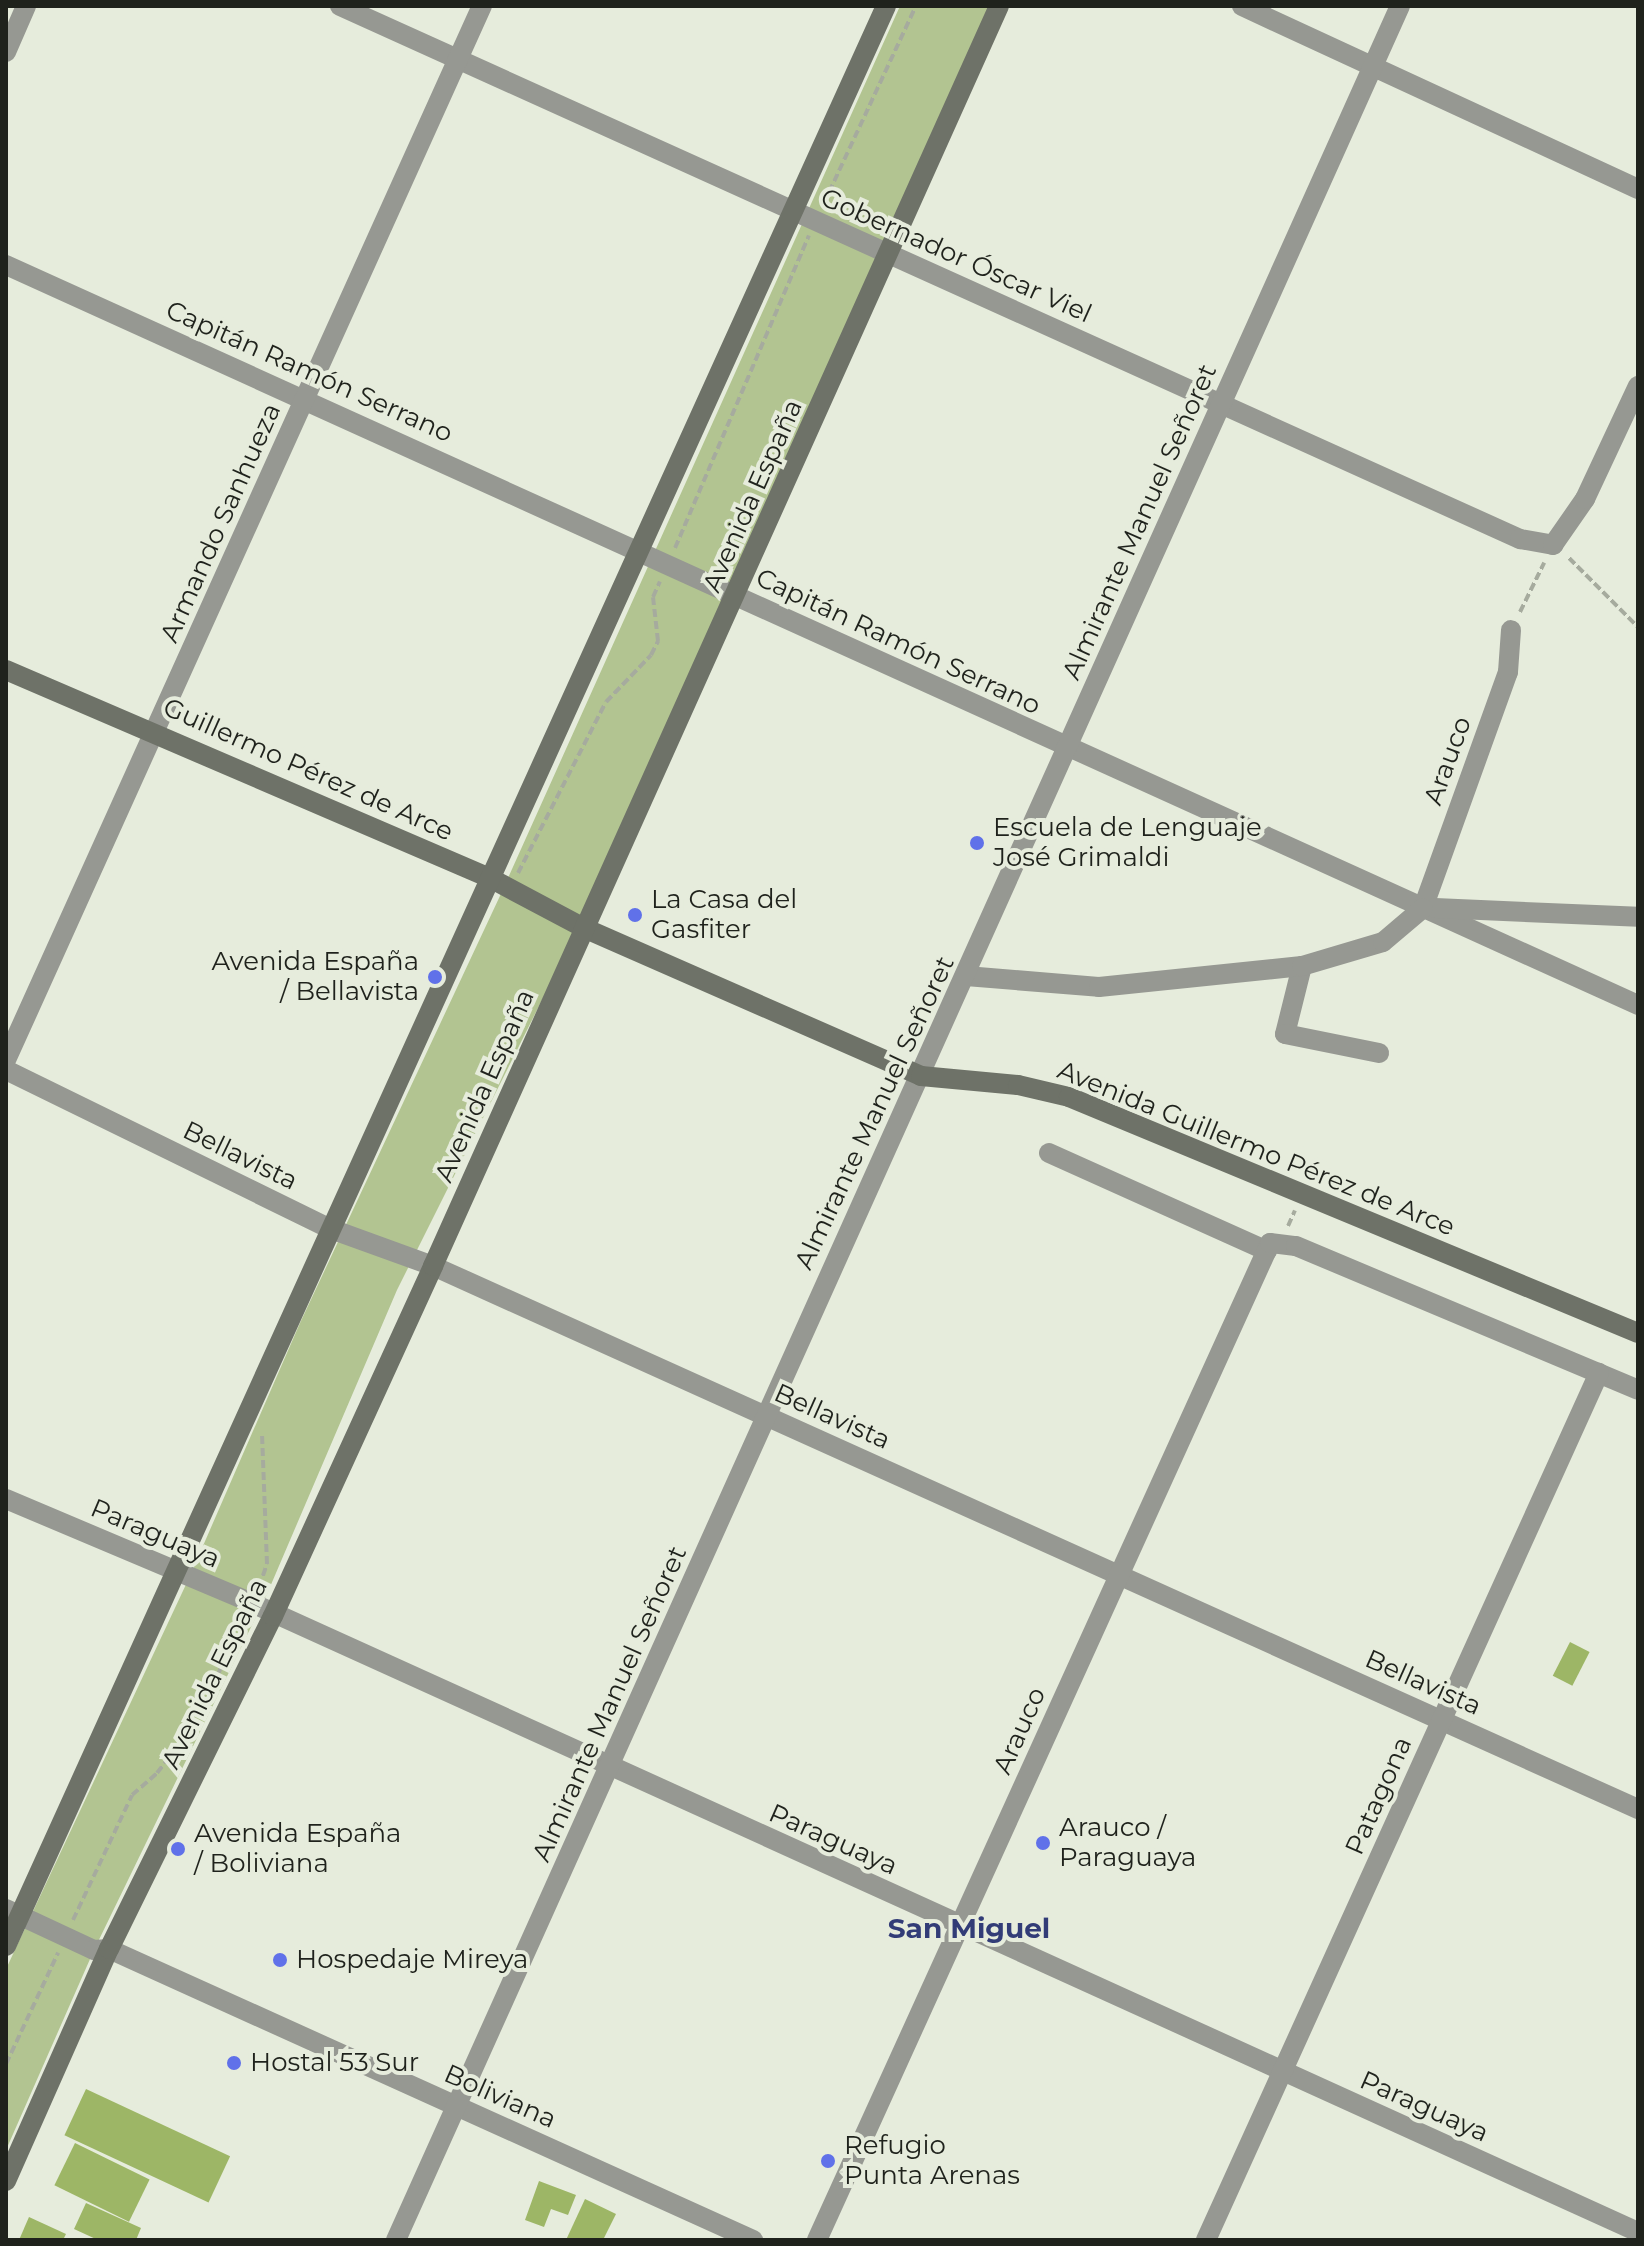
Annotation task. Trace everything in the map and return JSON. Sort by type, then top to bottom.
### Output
[{"type":"main road","points":[[6,1946],[13,1912],[176,1572],[886,6]]},
{"type":"main road","name":"Avenida España","points":[[6,2181],[109,1949],[273,1616],[433,1266],[584,928],[738,596],[999,6]]},
{"type":"main road","name":"Guillermo Pérez de Arce","points":[[6,670],[155,731],[490,878],[584,928]]},
{"type":"main road","name":"Avenida Guillermo Pérez de Arce","points":[[584,928],[921,1076],[1018,1085],[1069,1097],[1638,1333]]},
{"type":"street","points":[[6,52],[26,6]]},
{"type":"street","name":"Armando Sanhueza","points":[[6,1060],[482,6]]},
{"type":"street","points":[[1242,6],[1638,189]]},
{"type":"street","name":"Almirante Manuel Señoret","points":[[396,2240],[459,2107],[1400,6]]},
{"type":"street","name":"Gobernador Óscar Viel","points":[[348,8],[1520,539],[1553,545]]},
{"type":"street","name":"Capitán Ramón Serrano","points":[[6,265],[1638,1005]]},
{"type":"street","points":[[1553,545],[1585,499],[1638,386]]},
{"type":"street","name":"Arauco","points":[[1423,908],[1508,672],[1511,630]]},
{"type":"street","points":[[966,976],[1099,987],[1302,966],[1383,942],[1423,908],[1638,916]]},
{"type":"street","points":[[1302,966],[1285,1034],[1379,1053]]},
{"type":"street","name":"Bellavista","points":[[6,1070],[331,1229],[433,1266],[1638,1809]]},
{"type":"street","points":[[1049,1153],[1268,1247],[1296,1246],[1638,1390]]},
{"type":"street","name":"Arauco","points":[[817,2240],[1268,1247]]},
{"type":"street","name":"Patagona","points":[[1206,2240],[1599,1373]]},
{"type":"street","name":"Paraguaya","points":[[6,1499],[252,1603],[273,1616],[1638,2231]]},
{"type":"street","name":"Boliviana","points":[[13,1912],[94,1950],[109,1949],[753,2240]]},
{"type":"street","points":[[1634,2240],[1638,2231]]},
{"type":"path","points":[[510,889],[606,702],[651,655],[658,641],[653,597],[816,222],[916,6]]},
{"type":"path","points":[[1511,630],[1553,545],[1638,627]]},
{"type":"path","points":[[1296,1246],[1286,1221],[1307,1196]]},
{"type":"path","points":[[6,2064],[132,1795],[157,1773],[193,1727],[252,1603],[267,1564],[261,1440],[265,1422]]},
{"type":"green space","points":[[900,6],[993,6],[579,926],[397,1290],[267,1594],[94,1950],[6,2150],[6,1969],[189,1578],[300,1323],[499,898]]},
{"type":"building","points":[[1570,1642],[1590,1652],[1572,1686],[1553,1676]]},
{"type":"building","points":[[86,2089],[230,2156],[209,2202],[64,2135]]},
{"type":"building","points":[[75,2143],[150,2179],[129,2222],[54,2185]]},
{"type":"building","points":[[539,2181],[576,2195],[568,2215],[551,2209],[544,2227],[525,2220]]},
{"type":"building","points":[[585,2199],[616,2214],[603,2240],[566,2240]]},
{"type":"building","points":[[86,2203],[141,2228],[136,2240],[98,2240],[74,2229]]},
{"type":"building","points":[[29,2217],[66,2234],[63,2240],[19,2240]]},
{"type":"place","name":"Escuela de Lenguaje José Grimaldi","points":[[977,843]]},
{"type":"place","name":"La Casa del Gasfiter","points":[[635,915]]},
{"type":"place","name":"Avenida España / Bellavista","points":[[435,977]]},
{"type":"place","name":"Arauco / Paraguaya","points":[[1043,1843]]},
{"type":"place","name":"Avenida España / Boliviana","points":[[178,1849]]},
{"type":"place","name":"Hospedaje Mireya","points":[[280,1960]]},
{"type":"place","name":"Hostal 53 Sur","points":[[234,2063]]},
{"type":"place","name":"Refugio Punta Arenas","points":[[828,2161]]},
{"type":"district","name":"San Miguel","points":[[969,1928]]}]
